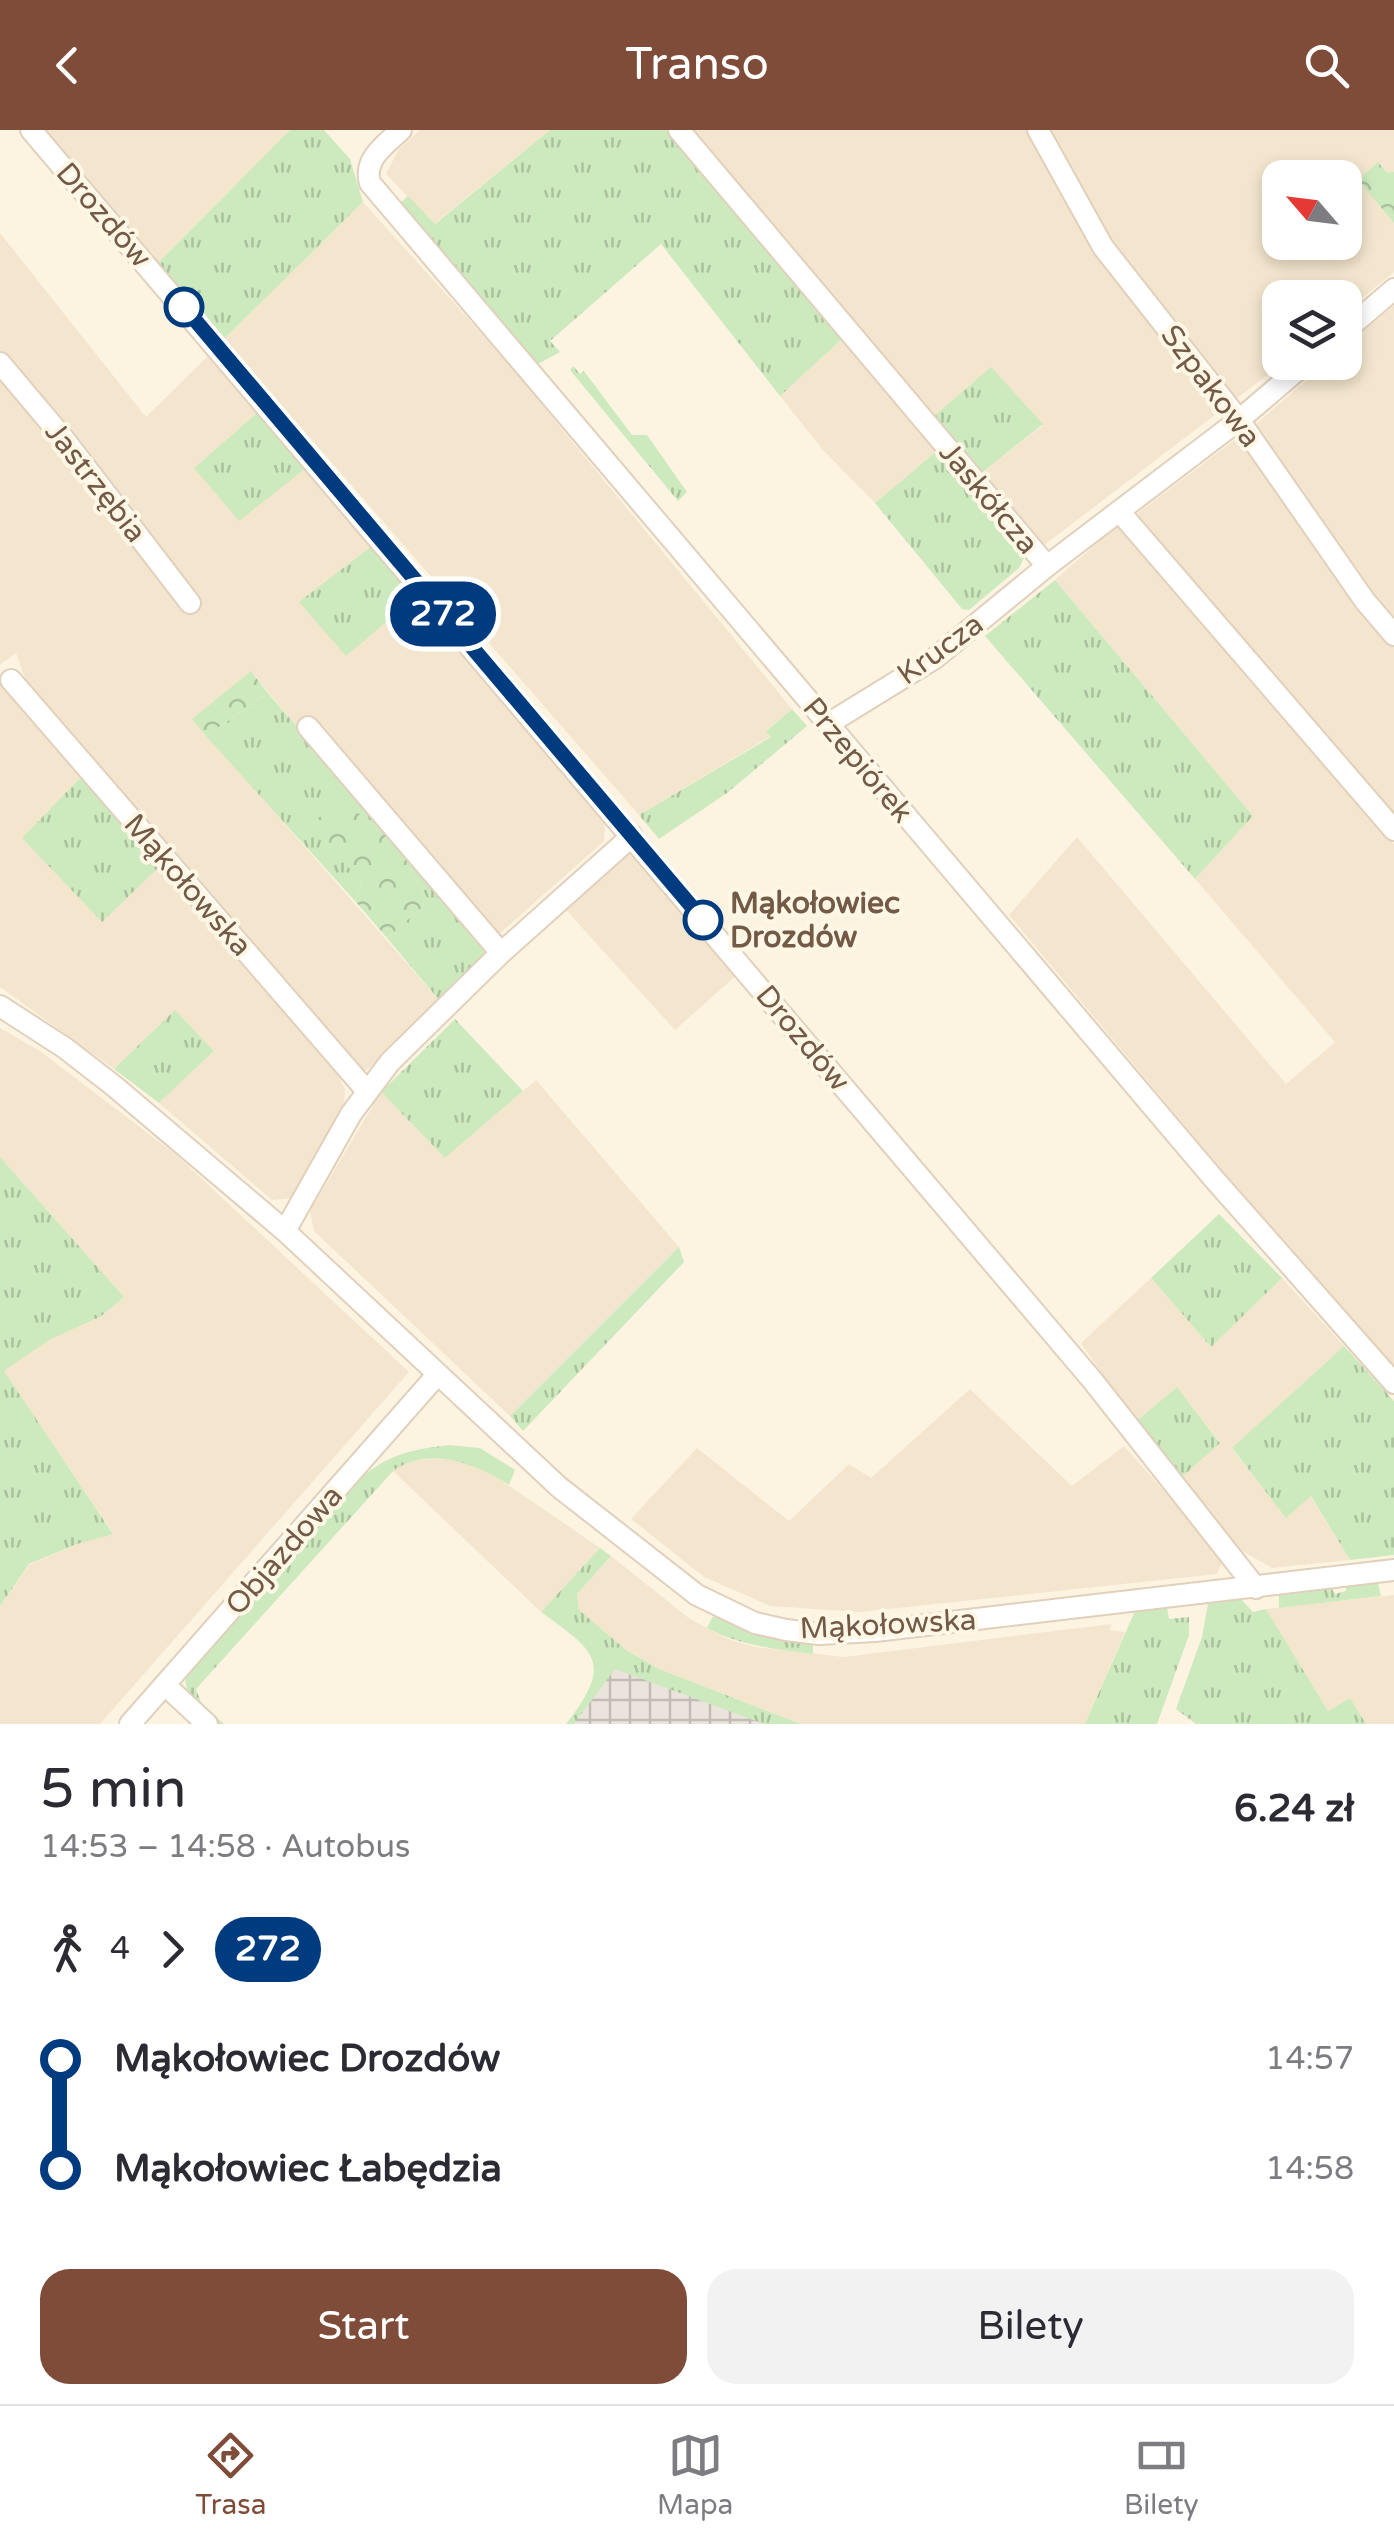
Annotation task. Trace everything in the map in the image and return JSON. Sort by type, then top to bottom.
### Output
[{"type":"street","name":"Drozdów","points":[[31,130],[1093,1380],[1256,1588]]},
{"type":"street","name":"Przepiórek","points":[[401,130],[372,159],[367,170],[370,184],[1214,1178],[1394,1383]]},
{"type":"street","name":"Jaskółcza","points":[[679,130],[1047,566],[1119,510]]},
{"type":"street","name":"Szpakowa","points":[[1038,130],[1103,247],[1239,420],[1365,601],[1394,636]]},
{"type":"street","points":[[1362,317],[1394,290]]},
{"type":"street","name":"Jastrzębia","points":[[0,362],[190,602]]},
{"type":"street","points":[[1286,380],[1119,510],[1394,830]]},
{"type":"street","name":"Krucza","points":[[828,724],[935,658],[1047,566]]},
{"type":"street","name":"Mąkołowska","points":[[11,680],[366,1090]]},
{"type":"street","points":[[308,726],[501,952]]},
{"type":"street","points":[[285,1230],[366,1090],[411,1039],[501,952],[632,836]]},
{"type":"street","name":"Mąkołowska","points":[[0,1006],[114,1086],[285,1230],[437,1375],[598,1519],[697,1595],[755,1623],[818,1634],[875,1631],[1394,1570]]},
{"type":"street","name":"Objazdowa","points":[[130,1724],[437,1375]]},
{"type":"street","points":[[165,1686],[207,1724]]},
{"type":"shaded area","points":[[42,130],[290,130],[158,263]]},
{"type":"shaded area","points":[[420,130],[550,130],[434,224],[386,174],[398,150]]},
{"type":"shaded area","points":[[684,130],[1394,130],[1394,172],[1362,179],[1362,160],[1262,160],[1262,260],[1362,260],[1362,184],[1394,223],[1394,272],[1362,298],[1362,280],[1262,280],[1262,379],[1039,549],[979,475],[1043,425],[932,418]]},
{"type":"shaded area","points":[[363,202],[501,355],[792,709],[766,730],[771,736],[639,815],[224,339]]},
{"type":"shaded area","points":[[0,233],[146,417],[213,351],[258,412],[195,467],[306,468],[372,546],[300,603],[417,596],[605,819],[604,841],[496,937],[310,717],[297,727],[252,672],[193,719],[439,1000],[364,1071],[353,1068],[31,695],[16,653],[0,665]]},
{"type":"shaded area","points":[[1394,305],[1394,818],[1141,525],[1138,513],[1307,380],[1362,380],[1362,332]]},
{"type":"shaded area","points":[[842,339],[939,449],[875,503],[822,449],[780,396]]},
{"type":"shaded area","points":[[1120,523],[1394,844],[1394,1366],[1231,1181],[1009,915],[1077,837],[1286,1084],[1335,1042],[1195,879],[1253,816],[1055,580]]},
{"type":"shaded area","points":[[0,685],[80,778],[22,838],[161,865],[332,1064],[345,1089],[344,1103],[294,1198],[272,1200],[159,1103],[214,1051],[175,1011],[114,1069],[0,987]]},
{"type":"shaded area","points":[[631,850],[739,973],[675,1030],[566,910]]},
{"type":"shaded area","points":[[0,1028],[40,1051],[175,1154],[409,1372],[100,1724],[0,1724],[0,1606],[29,1565],[113,1533],[3,1371],[49,1340],[100,1317],[124,1297],[0,1157]]},
{"type":"shaded area","points":[[536,1080],[679,1247],[510,1416],[314,1231],[310,1211],[381,1092],[445,1158]]},
{"type":"shaded area","points":[[1151,1278],[1211,1347],[1282,1278],[1344,1346],[1232,1449],[1286,1517],[1310,1495],[1350,1560],[1272,1568],[1240,1550],[1182,1477],[1220,1442],[1177,1387],[1135,1422],[1081,1343]]},
{"type":"shaded area","points":[[970,1389],[1072,1486],[1124,1446],[1224,1558],[1217,1574],[860,1612],[770,1606],[704,1577],[631,1519],[697,1448],[789,1521],[849,1464],[871,1478]]},
{"type":"shaded area","points":[[458,1460],[483,1468],[600,1548],[541,1612],[393,1471],[408,1461]]},
{"type":"shaded area","points":[[611,1556],[690,1619],[728,1639],[755,1647],[844,1657],[1112,1624],[1109,1630],[1125,1632],[1085,1724],[801,1724],[659,1669],[626,1650],[578,1610],[577,1594]]},
{"type":"shaded area","points":[[1394,1595],[1394,1724],[1366,1724],[1350,1698],[1328,1712],[1266,1609]]},
{"type":"shaded area","points":[[614,1668],[722,1706],[764,1724],[574,1724]]},
{"type":"green space","points":[[290,130],[324,130],[350,159],[363,202],[224,339],[158,263]]},
{"type":"green space","points":[[550,130],[672,130],[842,339],[780,396],[661,244],[550,341],[560,352],[538,364],[396,207],[408,196],[435,224]]},
{"type":"green space","points":[[1378,162],[1387,173],[1394,172],[1394,223],[1362,185],[1362,176]]},
{"type":"green space","points":[[573,366],[580,374],[584,371],[632,435],[647,435],[687,492],[678,501],[570,370]]},
{"type":"green space","points":[[991,367],[1043,424],[979,475],[932,418]]},
{"type":"green space","points":[[258,412],[306,468],[239,521],[194,468]]},
{"type":"green space","points":[[939,449],[1024,558],[1019,568],[969,610],[962,609],[875,503]]},
{"type":"green space","points":[[372,546],[417,596],[346,656],[299,602]]},
{"type":"green space","points":[[1055,580],[1253,816],[1195,879],[985,636]]},
{"type":"green space","points":[[251,671],[268,693],[206,736],[192,719]]},
{"type":"green space","points":[[268,693],[375,818],[355,901],[206,736]]},
{"type":"green space","points":[[792,709],[807,726],[727,793],[659,839],[639,815],[771,737],[766,731]]},
{"type":"green space","points":[[80,778],[161,865],[102,922],[22,838]]},
{"type":"green space","points":[[345,810],[375,818],[413,857],[411,873],[429,901],[387,938],[355,901],[362,882],[305,821]]},
{"type":"green space","points":[[413,857],[476,934],[486,954],[439,1000],[387,938],[429,901],[411,873]]},
{"type":"green space","points":[[175,1010],[214,1051],[159,1103],[114,1069]]},
{"type":"green space","points":[[455,1019],[523,1091],[445,1158],[381,1092]]},
{"type":"green space","points":[[0,1157],[124,1297],[100,1317],[49,1340],[4,1371],[113,1534],[29,1564],[0,1606]]},
{"type":"green space","points":[[1219,1214],[1282,1278],[1211,1347],[1151,1278]]},
{"type":"green space","points":[[679,1247],[684,1262],[523,1431],[510,1416]]},
{"type":"green space","points":[[1344,1346],[1394,1401],[1394,1555],[1350,1560],[1311,1496],[1286,1518],[1232,1448]]},
{"type":"green space","points":[[1177,1387],[1220,1443],[1182,1477],[1135,1422]]},
{"type":"green space","points":[[449,1445],[480,1448],[515,1470],[509,1485],[452,1460],[422,1460],[393,1471],[196,1689],[202,1705],[224,1724],[213,1724],[188,1695],[185,1679],[195,1666],[346,1490],[393,1457]]},
{"type":"green space","points":[[600,1548],[611,1556],[577,1594],[579,1610],[626,1650],[659,1669],[801,1724],[764,1724],[615,1669],[574,1724],[566,1724],[590,1686],[592,1660],[575,1638],[541,1612]]},
{"type":"green space","points":[[1378,1583],[1381,1596],[1279,1608],[1279,1595],[1332,1589],[1335,1594],[1346,1591],[1346,1586]]},
{"type":"green space","points":[[1241,1599],[1253,1612],[1266,1609],[1328,1711],[1350,1698],[1366,1724],[1196,1724],[1176,1709],[1202,1637],[1208,1604]]},
{"type":"green space","points":[[1167,1607],[1169,1619],[1189,1617],[1189,1635],[1157,1724],[1085,1724],[1135,1611]]},
{"type":"green space","points":[[713,1616],[758,1635],[813,1643],[813,1654],[733,1639],[707,1628]]},
{"type":"bus line","name":"272","points":[[184,307],[703,920]]},
{"type":"place","name":"Mąkołowiec Drozdów","points":[[703,920]]}]
